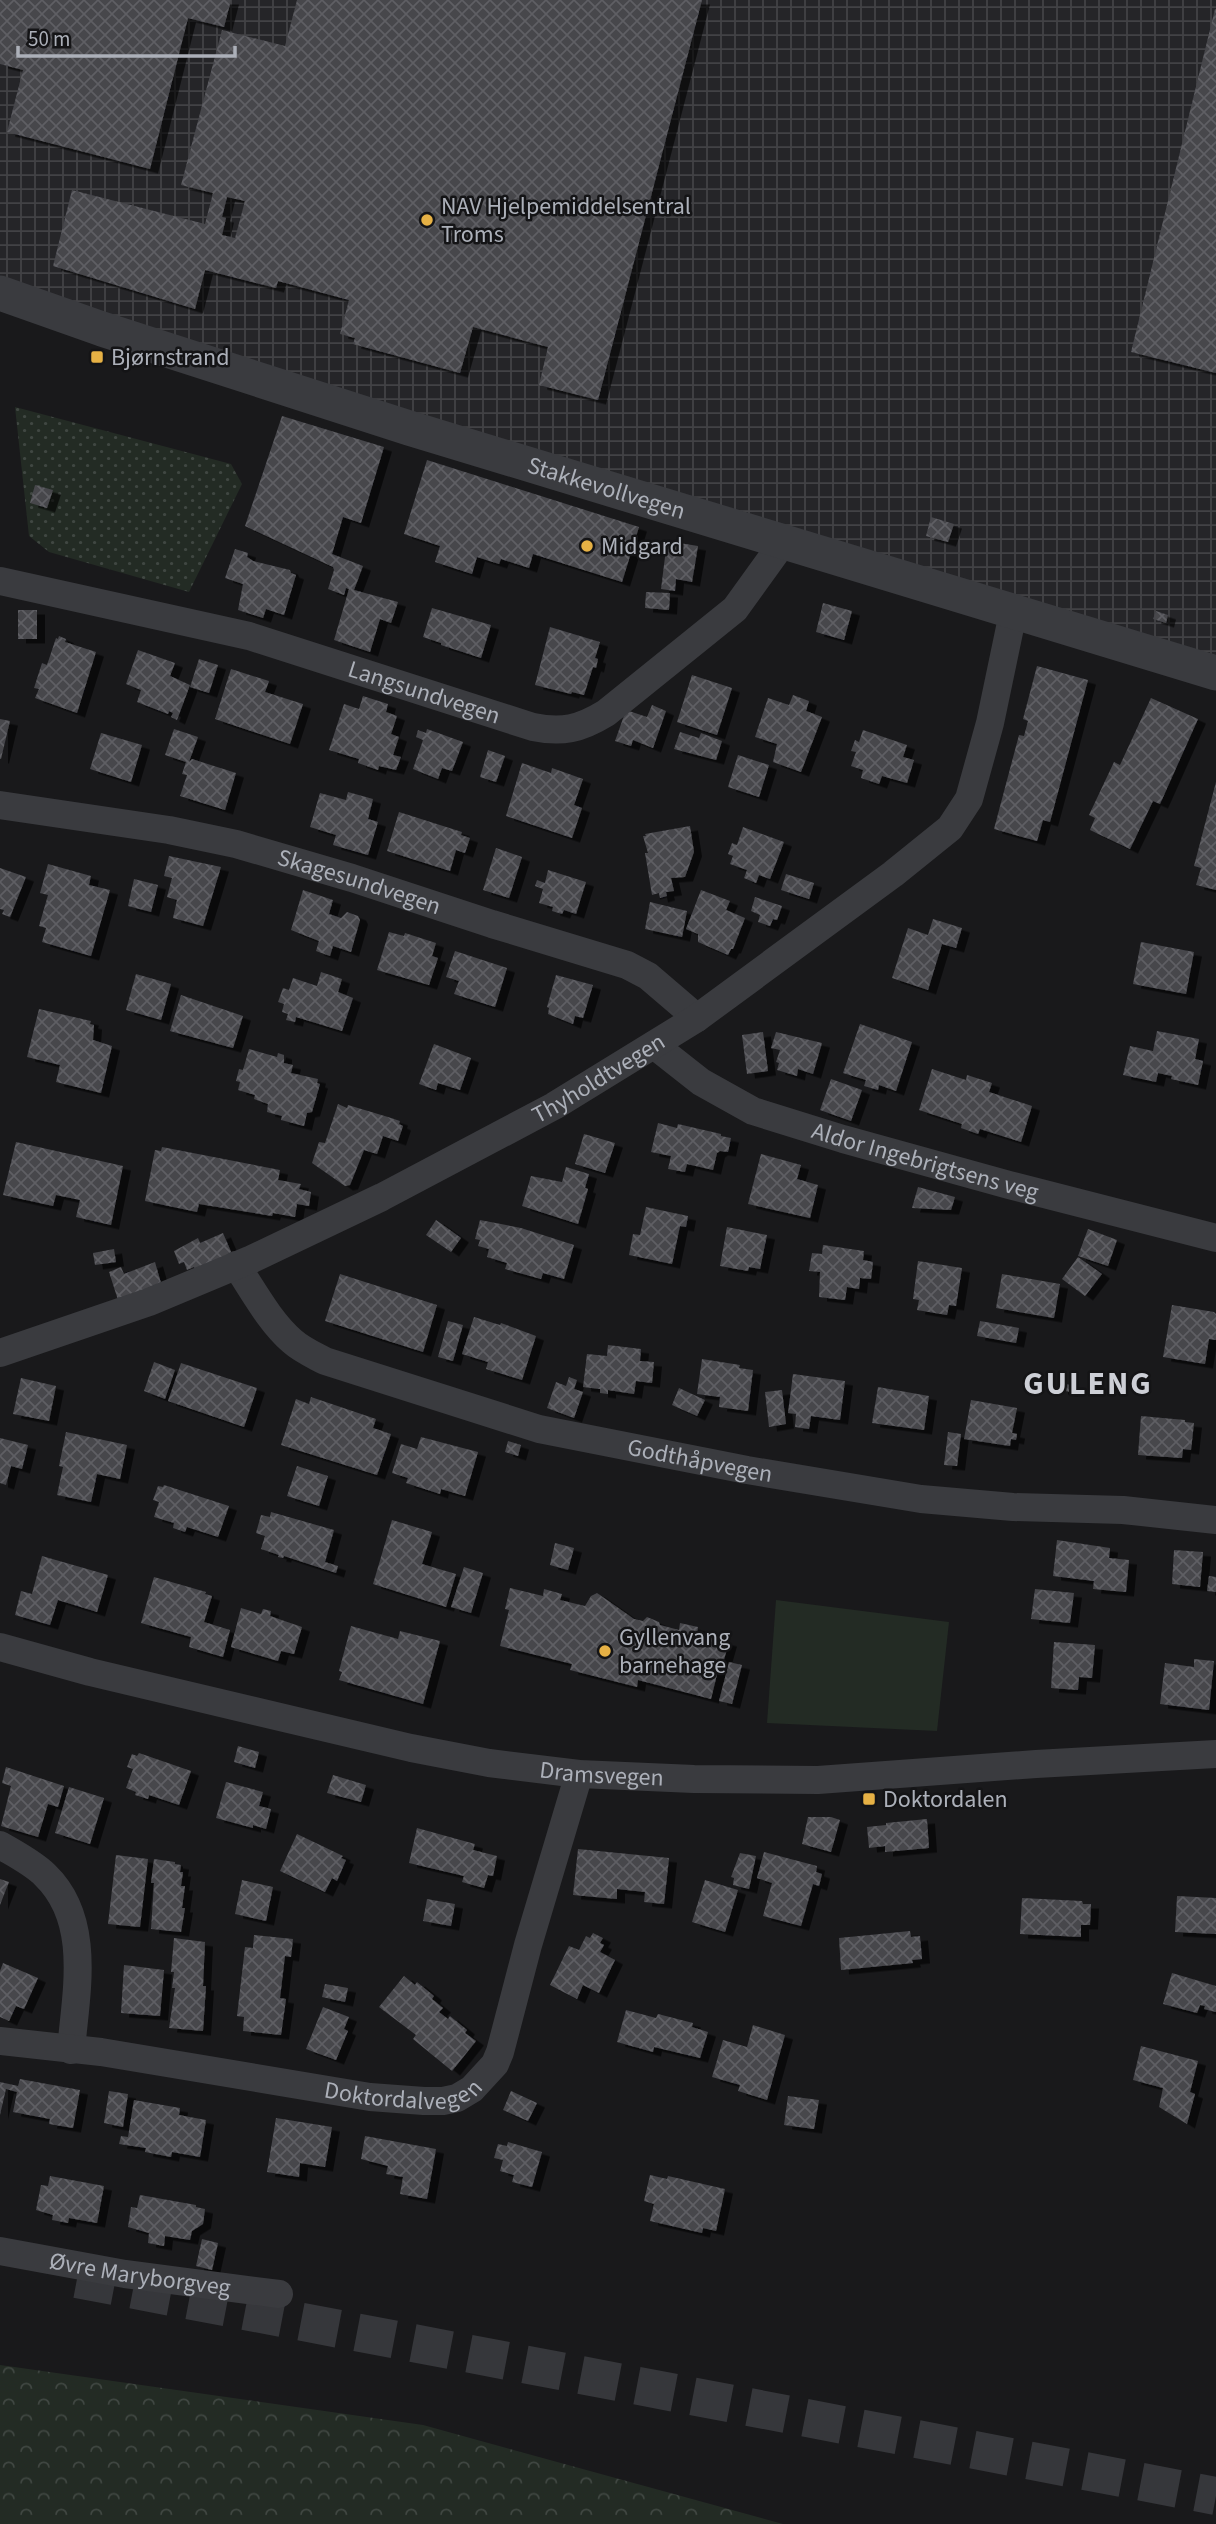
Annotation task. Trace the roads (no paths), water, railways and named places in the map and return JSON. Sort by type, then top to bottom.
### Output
[{"type":"street","name":"Stakkevollvegen","points":[[0,293],[102,329],[409,428],[1216,673]]},
{"type":"street","name":"Langsundvegen","points":[[0,581],[249,636],[533,727],[562,731],[593,721],[606,713],[735,609],[784,541]]},
{"type":"street","name":"Thyholdtvegen","points":[[0,1353],[149,1302],[382,1197],[504,1134],[696,1018],[893,874],[950,828],[969,799],[990,723],[1013,613]]},
{"type":"street","name":"Skagesundvegen","points":[[0,805],[169,830],[299,861],[627,965],[648,976],[696,1018]]},
{"type":"street","name":"Aldor Ingebrigtsens veg","points":[[654,1045],[701,1082],[753,1111],[983,1178],[1216,1238]]},
{"type":"street","name":"Godthåpvegen","points":[[236,1265],[274,1320],[291,1340],[306,1351],[325,1361],[539,1429],[735,1468],[921,1499],[1013,1507],[1099,1508],[1216,1520]]},
{"type":"street","name":"Dramsvegen","points":[[0,1647],[90,1672],[411,1748],[489,1763],[579,1774],[694,1779],[818,1780],[1036,1763],[1216,1754]]},
{"type":"street","name":"Doktordalvegen","points":[[0,2041],[101,2052],[370,2097],[424,2101],[457,2098],[472,2089],[495,2064],[500,2052],[528,1945],[579,1774]]},
{"type":"street","points":[[0,1846],[44,1874],[63,1896],[73,1921],[78,1970],[71,2050]]},
{"type":"street","name":"Øvre Maryborgveg","points":[[0,2251],[125,2274],[279,2294]]},
{"type":"tunnel","points":[[77,2279],[1216,2496]]},
{"type":"place","name":"NAV Hjelpemiddelsentral Troms","points":[[427,220]]},
{"type":"place","name":"Bjørnstrand","points":[[97,357]]},
{"type":"place","name":"Midgard","points":[[587,546]]},
{"type":"place","name":"Gyllenvang barnehage","points":[[605,1651]]},
{"type":"place","name":"Doktordalen","points":[[869,1799]]},
{"type":"district","name":"GULENG","points":[[1088,1384]]}]
